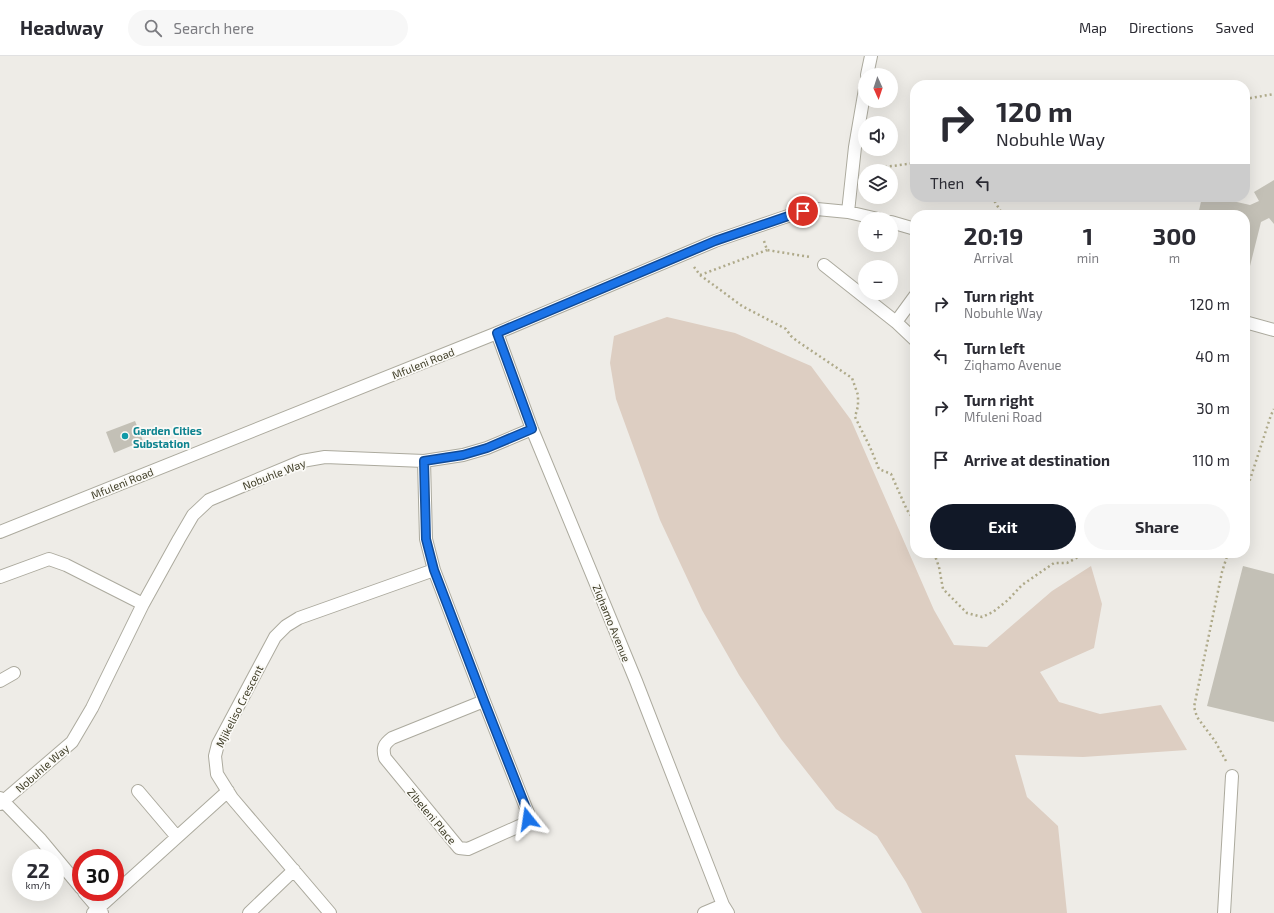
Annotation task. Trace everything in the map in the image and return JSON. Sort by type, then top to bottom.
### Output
[{"type":"street","points":[[868,68],[871,56]]},
{"type":"street","points":[[848,212],[855,147],[862,108]]},
{"type":"street","name":"Mfuleni Road","points":[[0,532],[497,333],[715,241],[803,211],[817,209],[858,214]]},
{"type":"street","points":[[898,224],[910,228]]},
{"type":"street","points":[[824,266],[896,322],[910,335]]},
{"type":"street","points":[[896,322],[910,303]]},
{"type":"street","points":[[1250,323],[1274,330]]},
{"type":"street","name":"Ziqhamo Avenue","points":[[497,333],[532,429],[726,909]]},
{"type":"street","name":"Nobuhle Way","points":[[1,801],[72,742],[92,708],[143,604],[194,515],[209,500],[292,464],[318,458],[326,457],[424,461],[463,455],[487,448],[532,429]]},
{"type":"street","name":"Zibeleni Place","points":[[424,461],[426,539],[434,570],[528,813],[526,823],[464,850],[459,848],[385,758],[383,750],[386,742],[392,738],[484,701]]},
{"type":"street","points":[[0,577],[49,559],[66,565],[143,604]]},
{"type":"street","name":"Mjikeliso Crescent","points":[[330,913],[232,798],[218,774],[215,756],[218,744],[275,637],[286,626],[300,618],[434,570]]},
{"type":"street","points":[[0,681],[14,673]]},
{"type":"street","points":[[1224,913],[1232,776]]},
{"type":"street","points":[[138,791],[177,837]]},
{"type":"street","points":[[90,901],[98,912],[228,791]]},
{"type":"street","points":[[1,801],[42,840],[72,877]]},
{"type":"street","points":[[249,913],[294,870]]},
{"type":"street","points":[[704,913],[726,909]]},
{"type":"path","points":[[1250,98],[1274,94]]},
{"type":"path","points":[[898,165],[910,164]]},
{"type":"path","points":[[764,240],[767,250]]},
{"type":"path","points":[[700,275],[767,250],[812,257],[824,266]]},
{"type":"path","points":[[694,266],[700,275],[742,306],[786,329],[796,341],[852,378],[858,395],[858,406],[855,417],[879,469],[891,474],[910,514]]},
{"type":"path","points":[[1250,479],[1274,409]]},
{"type":"path","points":[[936,558],[943,589],[967,613],[982,617],[993,612],[1008,600],[1022,585],[1054,563],[1067,563],[1076,558]]},
{"type":"path","points":[[1226,558],[1222,572],[1194,707],[1197,717],[1215,741],[1228,764],[1232,776]]},
{"type":"shaded area","points":[[667,317],[735,333],[811,366],[851,420],[910,558],[934,610],[954,645],[987,647],[1052,591],[1091,566],[1102,604],[1094,648],[1040,672],[1059,702],[1100,714],[1161,705],[1187,750],[1083,757],[1015,755],[1027,797],[1058,826],[1067,913],[922,913],[906,882],[877,836],[836,809],[781,739],[739,675],[702,610],[660,520],[616,399],[610,363],[614,336]]},
{"type":"building","points":[[1274,180],[1274,224],[1269,218],[1261,222],[1250,266],[1250,210],[1199,210],[1201,202],[1237,202],[1250,205],[1259,201],[1254,192]]},
{"type":"building","name":"Garden Cities Substation","points":[[135,421],[143,441],[114,453],[106,432]]},
{"type":"building","points":[[1243,566],[1274,574],[1274,722],[1207,706]]},
{"type":"place","name":"Garden Cities Substation","points":[[125,436]]},
{"type":"route","points":[[528,819],[528,813],[434,570],[426,539],[424,461],[463,455],[487,448],[532,429],[497,333],[715,241],[803,211]]}]
